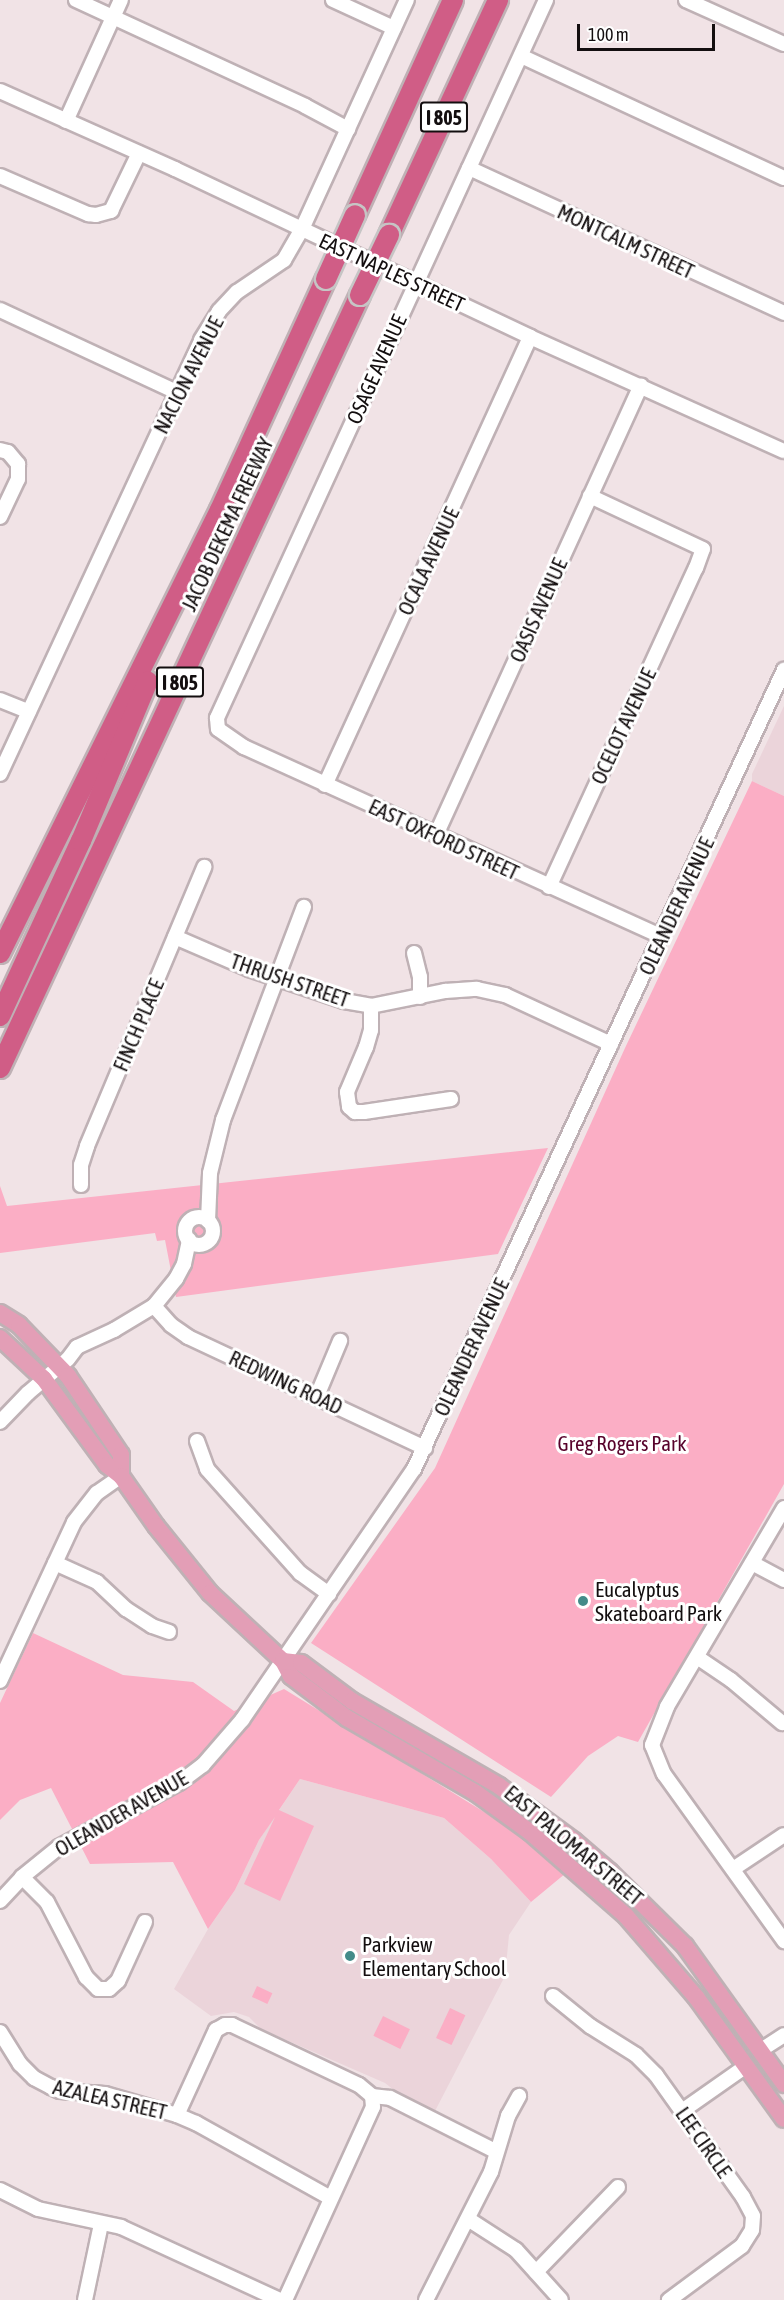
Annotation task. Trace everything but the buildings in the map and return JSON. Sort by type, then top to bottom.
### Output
[{"type":"highway","name":"JACOB DEKEMA FREEWAY","points":[[0,953],[220,510],[453,0]]},
{"type":"highway","name":"JACOB DEKEMA FREEWAY","points":[[0,1068],[498,0]]},
{"type":"highway","points":[[0,1043],[94,838],[360,295]]},
{"type":"highway","points":[[0,1016],[81,841],[220,510]]},
{"type":"main road","name":"EAST PALOMAR STREET","points":[[0,1313],[19,1325],[59,1365],[121,1455],[121,1476]]},
{"type":"main road","name":"EAST PALOMAR STREET","points":[[0,1338],[44,1379],[107,1465],[121,1476],[156,1526],[210,1593],[284,1661],[291,1677],[347,1718],[476,1793],[532,1834],[626,1916],[696,1997],[784,2119]]},
{"type":"main road","name":"EAST PALOMAR STREET","points":[[284,1661],[301,1663],[352,1701],[499,1786],[561,1831],[610,1872],[685,1946],[761,2050],[784,2086]]},
{"type":"main road","points":[[532,1834],[543,1829],[561,1831]]},
{"type":"main road","points":[[716,2025],[748,2047],[761,2050]]},
{"type":"main road","points":[[746,2066],[758,2069],[784,2086]]},
{"type":"street","points":[[76,0],[305,106],[348,129]]},
{"type":"street","points":[[66,121],[121,0]]},
{"type":"street","points":[[333,0],[394,28]]},
{"type":"street","name":"NACION AVENUE","points":[[0,774],[201,340],[219,311],[237,292],[284,260],[302,229],[407,0]]},
{"type":"street","name":"OSAGE AVENUE","points":[[228,737],[218,729],[217,718],[546,0]]},
{"type":"street","points":[[686,0],[784,45]]},
{"type":"street","points":[[521,56],[784,178]]},
{"type":"street","name":"EAST NAPLES STREET","points":[[0,91],[139,153],[530,337],[784,451]]},
{"type":"street","points":[[0,176],[88,214],[96,215],[111,211],[139,153]]},
{"type":"street","name":"MONTCALM STREET","points":[[469,168],[784,313]]},
{"type":"street","points":[[0,310],[177,392]]},
{"type":"street","name":"OCALA AVENUE","points":[[325,785],[530,337]]},
{"type":"street","name":"OASIS AVENUE","points":[[436,835],[641,386]]},
{"type":"street","points":[[0,450],[8,452],[18,464],[18,479],[0,517]]},
{"type":"street","name":"OCELOT AVENUE","points":[[549,887],[698,565],[703,549],[590,496]]},
{"type":"street","name":"OLEANDER AVENUE","points":[[0,1901],[22,1877],[59,1847],[179,1783],[203,1765],[229,1738],[414,1469],[784,670]]},
{"type":"street","points":[[0,700],[29,712]]},
{"type":"street","name":"EAST OXFORD STREET","points":[[228,737],[244,747],[325,785],[662,937]]},
{"type":"street","name":"FINCH PLACE","points":[[81,1185],[81,1165],[87,1146],[204,867]]},
{"type":"street","points":[[0,1422],[68,1359],[77,1347],[93,1337],[114,1330],[154,1306],[176,1279],[184,1264],[212,1234],[201,1219],[223,1120],[304,907]]},
{"type":"street","name":"THRUSH STREET","points":[[175,937],[277,978],[344,1001],[371,1006],[445,991],[477,989],[505,995],[611,1044]]},
{"type":"street","points":[[414,953],[420,977],[420,997]]},
{"type":"street","points":[[371,1006],[370,1030],[366,1047],[347,1092],[349,1107],[355,1112],[364,1113],[451,1099]]},
{"type":"street","points":[[184,1264],[189,1240],[185,1229],[188,1221],[201,1219]]},
{"type":"street","points":[[189,1240],[203,1244]]},
{"type":"street","name":"REDWING ROAD","points":[[154,1306],[171,1325],[188,1337],[425,1448]]},
{"type":"street","points":[[317,1396],[340,1341]]},
{"type":"street","points":[[197,1441],[207,1469],[300,1573],[329,1594]]},
{"type":"street","points":[[0,1681],[74,1522],[97,1493],[121,1476]]},
{"type":"street","points":[[784,1508],[667,1707],[652,1745],[664,1774],[784,1941]]},
{"type":"street","points":[[55,1563],[97,1582],[126,1609],[152,1626],[169,1632]]},
{"type":"street","points":[[752,1563],[784,1581]]},
{"type":"street","points":[[697,1657],[731,1680],[782,1723]]},
{"type":"street","points":[[733,1869],[784,1835]]},
{"type":"street","points":[[22,1877],[47,1902],[86,1977],[98,1989],[109,1989],[118,1981],[145,1922]]},
{"type":"street","name":"LEE CIRCLE","points":[[553,1996],[590,2026],[642,2060],[664,2085],[743,2197],[753,2223],[752,2230],[742,2246],[669,2300]]},
{"type":"street","points":[[177,2115],[216,2030],[225,2025],[232,2025],[359,2085],[372,2096],[390,2098],[495,2151]]},
{"type":"street","name":"AZALEA STREET","points":[[0,2032],[20,2064],[34,2078],[51,2088],[60,2091],[105,2094],[177,2115],[196,2123],[331,2198]]},
{"type":"street","points":[[761,2050],[784,2035]]},
{"type":"street","points":[[681,2111],[746,2066]]},
{"type":"street","points":[[285,2300],[373,2107],[372,2096]]},
{"type":"street","points":[[426,2300],[491,2172],[495,2151],[508,2115],[519,2096]]},
{"type":"street","points":[[536,2272],[618,2187]]},
{"type":"street","points":[[0,2190],[38,2209],[121,2228],[280,2300]]},
{"type":"street","points":[[468,2219],[516,2250],[561,2300]]},
{"type":"street","points":[[85,2300],[101,2224]]},
{"type":"shaded area","points":[[784,706],[784,796],[752,781],[752,774]]},
{"type":"shaded area","name":"Parkview Elementary School","points":[[300,1779],[444,1818],[491,1859],[531,1902],[509,1935],[505,1976],[435,2111],[404,2098],[385,2083],[261,2029],[249,2017],[234,2012],[211,2016],[174,1989],[208,1929],[235,1890],[259,1840]]},
{"type":"green space","name":"Greg Rogers Park","points":[[752,781],[784,796],[784,1484],[638,1742],[618,1736],[588,1756],[551,1797],[311,1643],[435,1468],[625,1048]]},
{"type":"green space","points":[[548,1148],[498,1254],[176,1297],[165,1240],[157,1241],[155,1233],[0,1253],[0,1186],[7,1206]]},
{"type":"green space","points":[[33,1633],[123,1675],[193,1682],[234,1711],[284,1689],[507,1826],[566,1873],[531,1902],[491,1859],[444,1818],[300,1779],[279,1810],[314,1826],[280,1901],[244,1884],[275,1817],[259,1840],[235,1890],[208,1929],[173,1862],[90,1864],[51,1788],[20,1800],[0,1820],[0,1703]]},
{"type":"green space","points":[[257,1986],[272,1993],[267,2004],[252,1997]]},
{"type":"green space","points":[[450,2008],[465,2015],[451,2045],[436,2038]]},
{"type":"green space","points":[[383,2016],[410,2029],[400,2049],[373,2036]]},
{"type":"place","name":"Eucalyptus Skateboard Park","points":[[583,1601]]},
{"type":"place","name":"Parkview Elementary School","points":[[350,1956]]}]
